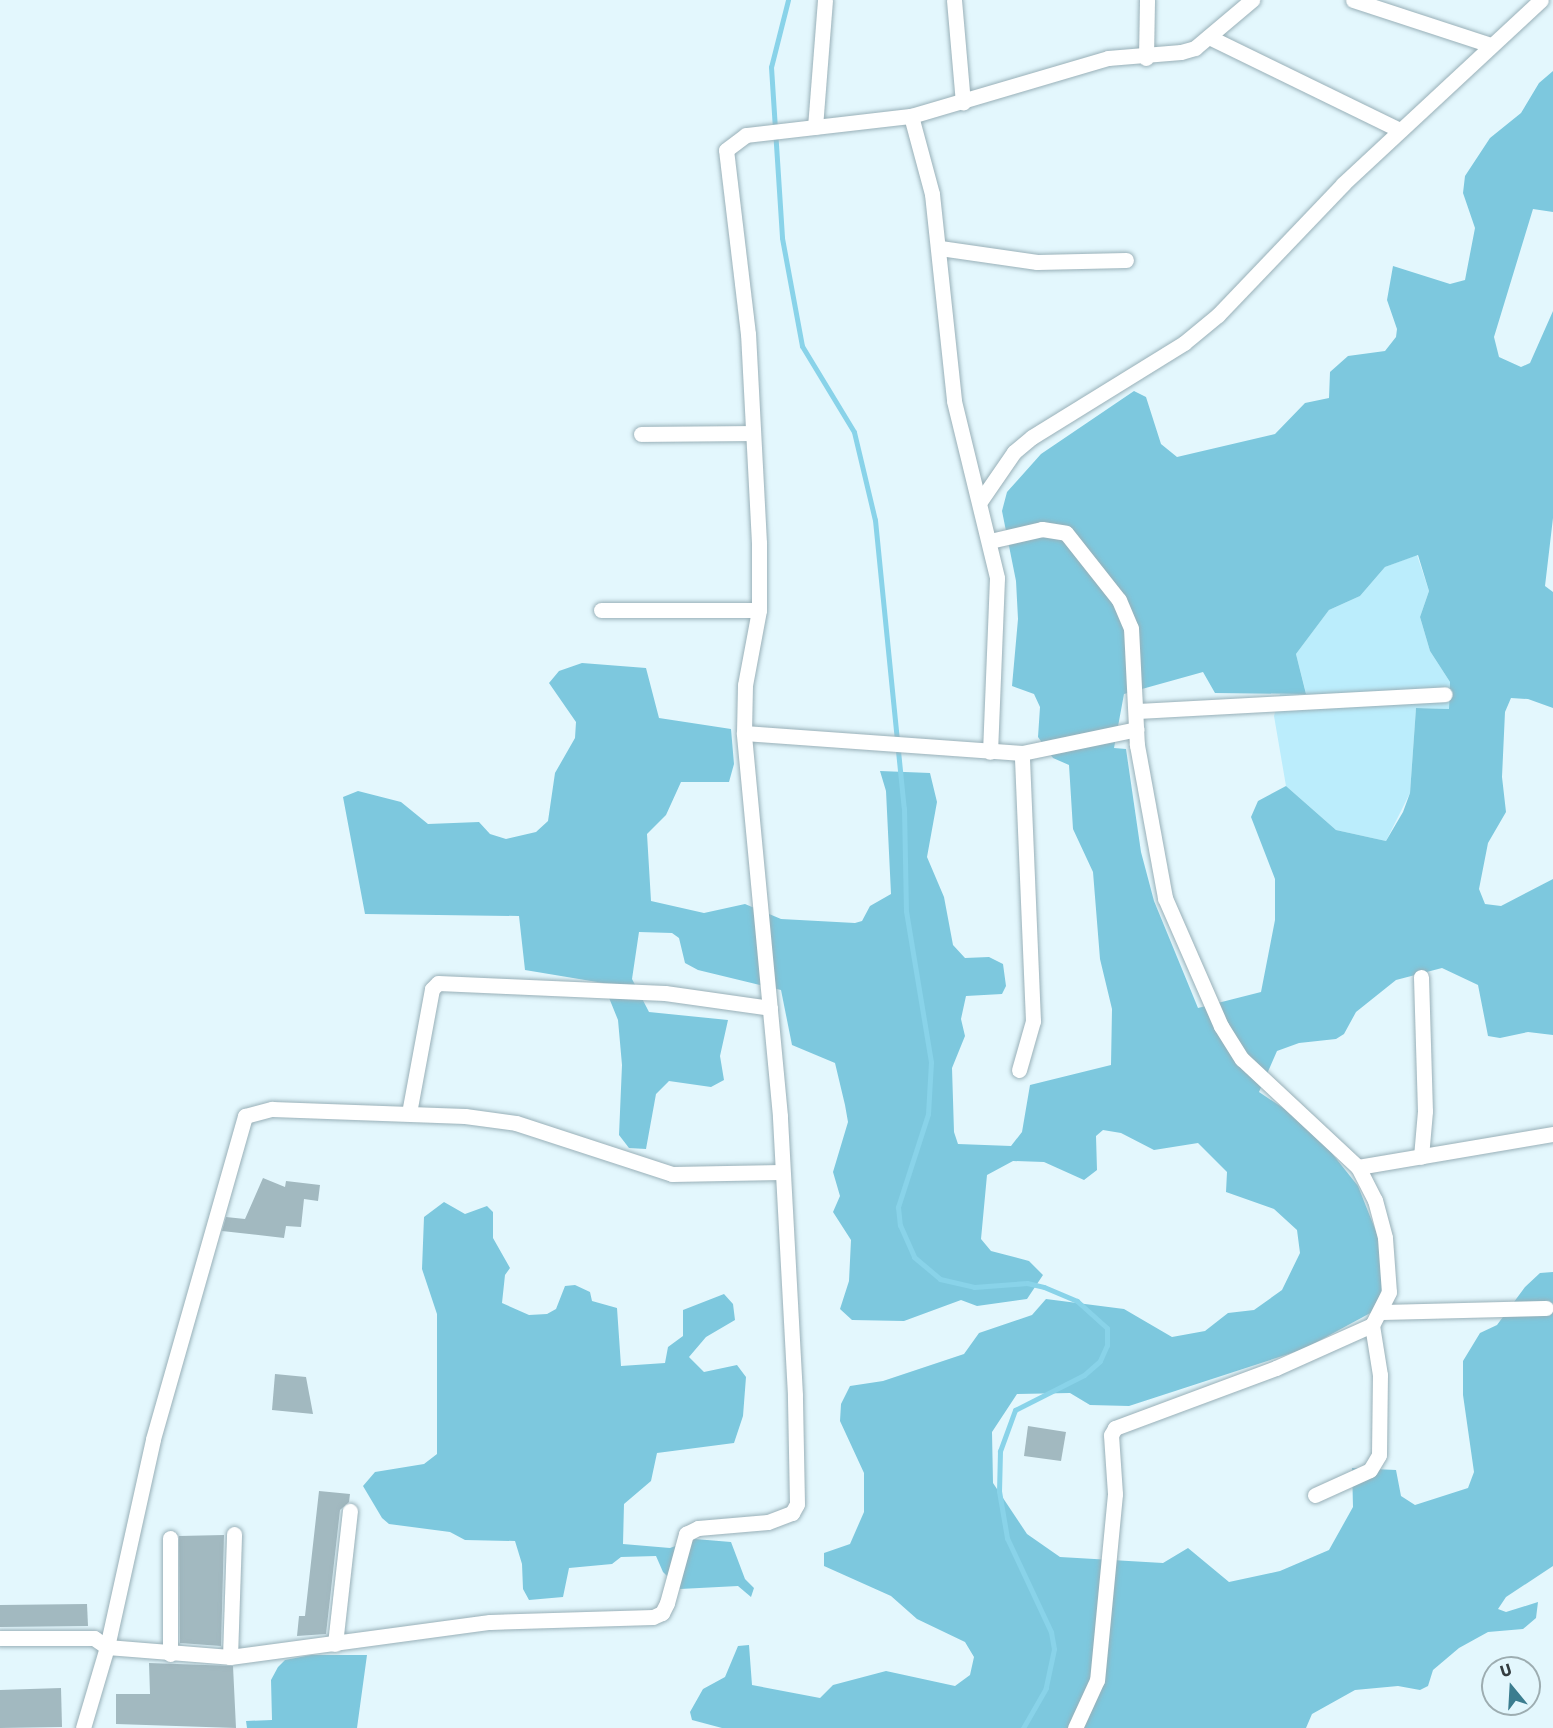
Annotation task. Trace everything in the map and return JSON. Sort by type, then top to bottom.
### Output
[{"type":"street","points":[[815,127],[825,0]]},
{"type":"street","points":[[954,0],[963,103]]},
{"type":"street","points":[[1146,58],[1147,0]]},
{"type":"street","points":[[0,1638],[94,1638],[107,1647],[170,1654],[230,1657],[490,1622],[653,1617],[662,1613],[667,1603],[686,1534],[698,1528],[768,1522],[792,1513],[797,1504],[795,1395],[770,1008],[744,733],[745,685],[759,610],[750,433],[748,334],[738,229],[724,161],[726,150],[746,135],[912,116],[963,103],[1108,58],[1146,58],[1195,48],[1252,0]]},
{"type":"street","points":[[1353,0],[1491,45]]},
{"type":"street","points":[[981,500],[1014,452],[1032,438],[1184,343],[1218,315],[1400,130],[1541,0]]},
{"type":"street","points":[[1209,37],[1400,130]]},
{"type":"street","points":[[912,116],[932,194],[940,248],[954,401],[981,500],[997,578],[998,627],[990,752]]},
{"type":"street","points":[[940,248],[1037,262],[1126,260]]},
{"type":"street","points":[[641,434],[750,433]]},
{"type":"street","points":[[990,541],[1057,529],[1080,545],[1119,600],[1131,628],[1137,729],[1165,898],[1221,1026],[1242,1059],[1358,1167],[1375,1200],[1385,1238],[1389,1292],[1376,1319],[1380,1375],[1378,1455],[1370,1470],[1315,1496]]},
{"type":"street","points":[[601,610],[759,610]]},
{"type":"street","points":[[1136,711],[1445,694]]},
{"type":"street","points":[[744,733],[915,743],[990,752],[1022,753],[1137,729]]},
{"type":"street","points":[[1019,1070],[1030,1045],[1033,1021],[1022,753]]},
{"type":"street","points":[[1421,977],[1425,1110],[1421,1157]]},
{"type":"street","points":[[409,1113],[432,989],[438,983],[665,993],[770,1008]]},
{"type":"street","points":[[83,1728],[107,1647],[153,1439],[243,1120],[272,1109],[409,1113],[516,1123],[672,1174],[781,1172]]},
{"type":"street","points":[[1358,1167],[1553,1134]]},
{"type":"street","points":[[1075,1728],[1097,1680],[1115,1494],[1111,1435],[1115,1428],[1276,1368],[1376,1319],[1546,1308]]},
{"type":"street","points":[[335,1644],[350,1511]]},
{"type":"street","points":[[230,1657],[234,1534]]},
{"type":"street","points":[[170,1538],[170,1654]]},
{"type":"shaded area","points":[[1553,71],[1553,212],[1533,209],[1494,337],[1499,357],[1521,367],[1530,363],[1553,311],[1553,518],[1545,586],[1553,592],[1553,708],[1528,699],[1511,698],[1505,712],[1502,777],[1506,812],[1488,843],[1479,889],[1485,904],[1501,906],[1553,879],[1553,1035],[1528,1032],[1500,1038],[1488,1036],[1478,985],[1442,968],[1396,980],[1356,1012],[1344,1034],[1336,1039],[1299,1043],[1277,1051],[1259,1092],[1310,1126],[1358,1186],[1381,1244],[1385,1281],[1374,1311],[1304,1349],[1129,1406],[1090,1405],[1070,1393],[1017,1394],[992,1432],[993,1483],[1027,1534],[1060,1557],[1163,1563],[1188,1548],[1229,1582],[1280,1571],[1329,1550],[1353,1507],[1352,1468],[1396,1470],[1401,1496],[1415,1505],[1468,1488],[1474,1472],[1463,1395],[1463,1361],[1480,1333],[1497,1325],[1525,1287],[1540,1273],[1553,1272],[1553,1566],[1506,1597],[1498,1609],[1506,1612],[1538,1602],[1536,1618],[1523,1629],[1488,1632],[1459,1648],[1433,1670],[1428,1686],[1420,1690],[1398,1686],[1355,1690],[1312,1714],[1306,1728],[722,1728],[692,1720],[690,1712],[703,1689],[725,1677],[738,1646],[749,1645],[752,1685],[820,1698],[833,1685],[886,1671],[955,1686],[970,1675],[974,1657],[965,1642],[917,1619],[891,1596],[824,1566],[824,1553],[850,1544],[864,1512],[864,1473],[840,1421],[841,1404],[850,1386],[883,1381],[964,1354],[979,1333],[1032,1315],[1046,1299],[1124,1309],[1172,1337],[1205,1331],[1228,1313],[1254,1310],[1282,1290],[1300,1253],[1297,1230],[1274,1209],[1226,1192],[1227,1172],[1198,1143],[1154,1150],[1121,1133],[1103,1130],[1096,1136],[1097,1170],[1084,1180],[1044,1162],[1013,1161],[987,1175],[981,1239],[991,1251],[1029,1261],[1043,1275],[1027,1299],[977,1306],[961,1300],[904,1321],[852,1320],[840,1309],[849,1281],[851,1240],[833,1212],[840,1196],[833,1172],[848,1122],[845,1105],[835,1063],[792,1045],[781,990],[698,970],[685,963],[679,938],[672,933],[639,932],[632,979],[649,1012],[728,1020],[720,1056],[724,1080],[711,1087],[669,1081],[656,1094],[646,1149],[629,1148],[619,1135],[622,1065],[618,1020],[603,983],[525,970],[519,916],[365,914],[343,797],[358,791],[401,802],[428,824],[479,822],[490,834],[506,839],[536,832],[548,821],[555,773],[575,738],[576,722],[549,683],[559,671],[582,663],[646,668],[659,718],[731,729],[734,764],[729,782],[681,782],[666,815],[647,834],[651,901],[704,913],[745,904],[781,919],[855,923],[862,921],[870,906],[891,894],[886,791],[880,771],[930,773],[937,802],[927,857],[944,897],[953,945],[965,958],[989,957],[1003,964],[1006,986],[1002,994],[966,996],[961,1019],[965,1036],[952,1068],[954,1132],[958,1144],[1011,1146],[1022,1132],[1030,1085],[1111,1065],[1112,1009],[1100,959],[1093,872],[1073,829],[1069,765],[1053,758],[1038,737],[1040,707],[1034,694],[1012,686],[1018,619],[1016,581],[1002,511],[1007,492],[1041,454],[1134,391],[1146,397],[1161,444],[1177,457],[1275,434],[1305,403],[1329,398],[1330,372],[1348,356],[1385,351],[1396,337],[1397,329],[1387,300],[1393,266],[1450,284],[1465,280],[1475,228],[1463,193],[1465,176],[1490,138],[1521,113],[1539,83]],"holes":[[[1418,555],[1429,591],[1420,617],[1430,651],[1450,682],[1449,709],[1416,708],[1410,793],[1403,812],[1386,841],[1336,830],[1286,786],[1258,801],[1251,817],[1275,879],[1275,920],[1261,992],[1198,1008],[1154,901],[1141,852],[1126,749],[1114,748],[1124,694],[1203,672],[1215,693],[1306,694],[1296,654],[1329,610],[1360,596],[1385,567]]]},
{"type":"shaded area","points":[[1417,555],[1429,591],[1420,617],[1430,651],[1450,682],[1449,709],[1416,708],[1410,793],[1386,841],[1336,830],[1286,786],[1274,716],[1280,694],[1306,693],[1296,654],[1329,610],[1360,596],[1385,567]]},
{"type":"shaded area","points":[[444,1202],[465,1214],[487,1206],[493,1212],[493,1238],[510,1268],[505,1275],[502,1303],[529,1315],[547,1314],[556,1309],[565,1286],[575,1285],[590,1292],[592,1301],[617,1308],[621,1366],[665,1363],[668,1347],[683,1336],[683,1310],[724,1294],[733,1304],[735,1320],[706,1337],[689,1357],[704,1372],[737,1365],[746,1377],[743,1416],[734,1443],[657,1453],[651,1481],[624,1504],[623,1544],[670,1548],[695,1539],[731,1542],[745,1579],[754,1588],[751,1597],[738,1586],[680,1589],[663,1572],[656,1556],[621,1557],[612,1564],[569,1568],[563,1597],[529,1600],[523,1589],[522,1564],[515,1541],[465,1540],[450,1532],[389,1524],[382,1518],[363,1486],[375,1472],[424,1464],[437,1454],[437,1314],[422,1269],[424,1217]]},
{"type":"shaded area","points":[[311,1655],[367,1655],[357,1728],[247,1728],[246,1721],[272,1720],[271,1680],[278,1667],[285,1660]]},
{"type":"building","points":[[263,1178],[285,1187],[286,1181],[320,1185],[318,1201],[304,1199],[301,1227],[286,1226],[284,1238],[222,1231],[226,1217],[245,1219]]},
{"type":"building","points":[[275,1374],[306,1377],[313,1414],[272,1410]]},
{"type":"building","points":[[1028,1426],[1066,1432],[1061,1461],[1024,1456]]},
{"type":"building","points":[[319,1491],[350,1494],[349,1502],[340,1510],[326,1634],[297,1636],[299,1616],[305,1616]]},
{"type":"building","points":[[224,1535],[221,1646],[180,1643],[179,1536]]},
{"type":"building","points":[[87,1604],[88,1626],[0,1627],[0,1605]]},
{"type":"building","points":[[149,1663],[233,1666],[236,1728],[116,1724],[116,1694],[150,1694]]},
{"type":"building","points":[[61,1688],[62,1727],[0,1728],[0,1690]]},
{"type":"waterway","points":[[788,0],[771,67],[782,238],[802,346],[854,432],[875,520],[904,808],[906,911],[931,1062],[928,1114],[898,1207],[900,1225],[914,1257],[940,1279],[974,1287],[1027,1283],[1044,1287],[1077,1301],[1107,1328],[1107,1345],[1100,1361],[1084,1375],[1015,1410],[1000,1451],[999,1491],[1007,1538],[1051,1632],[1054,1649],[1046,1688],[1023,1728]]}]
